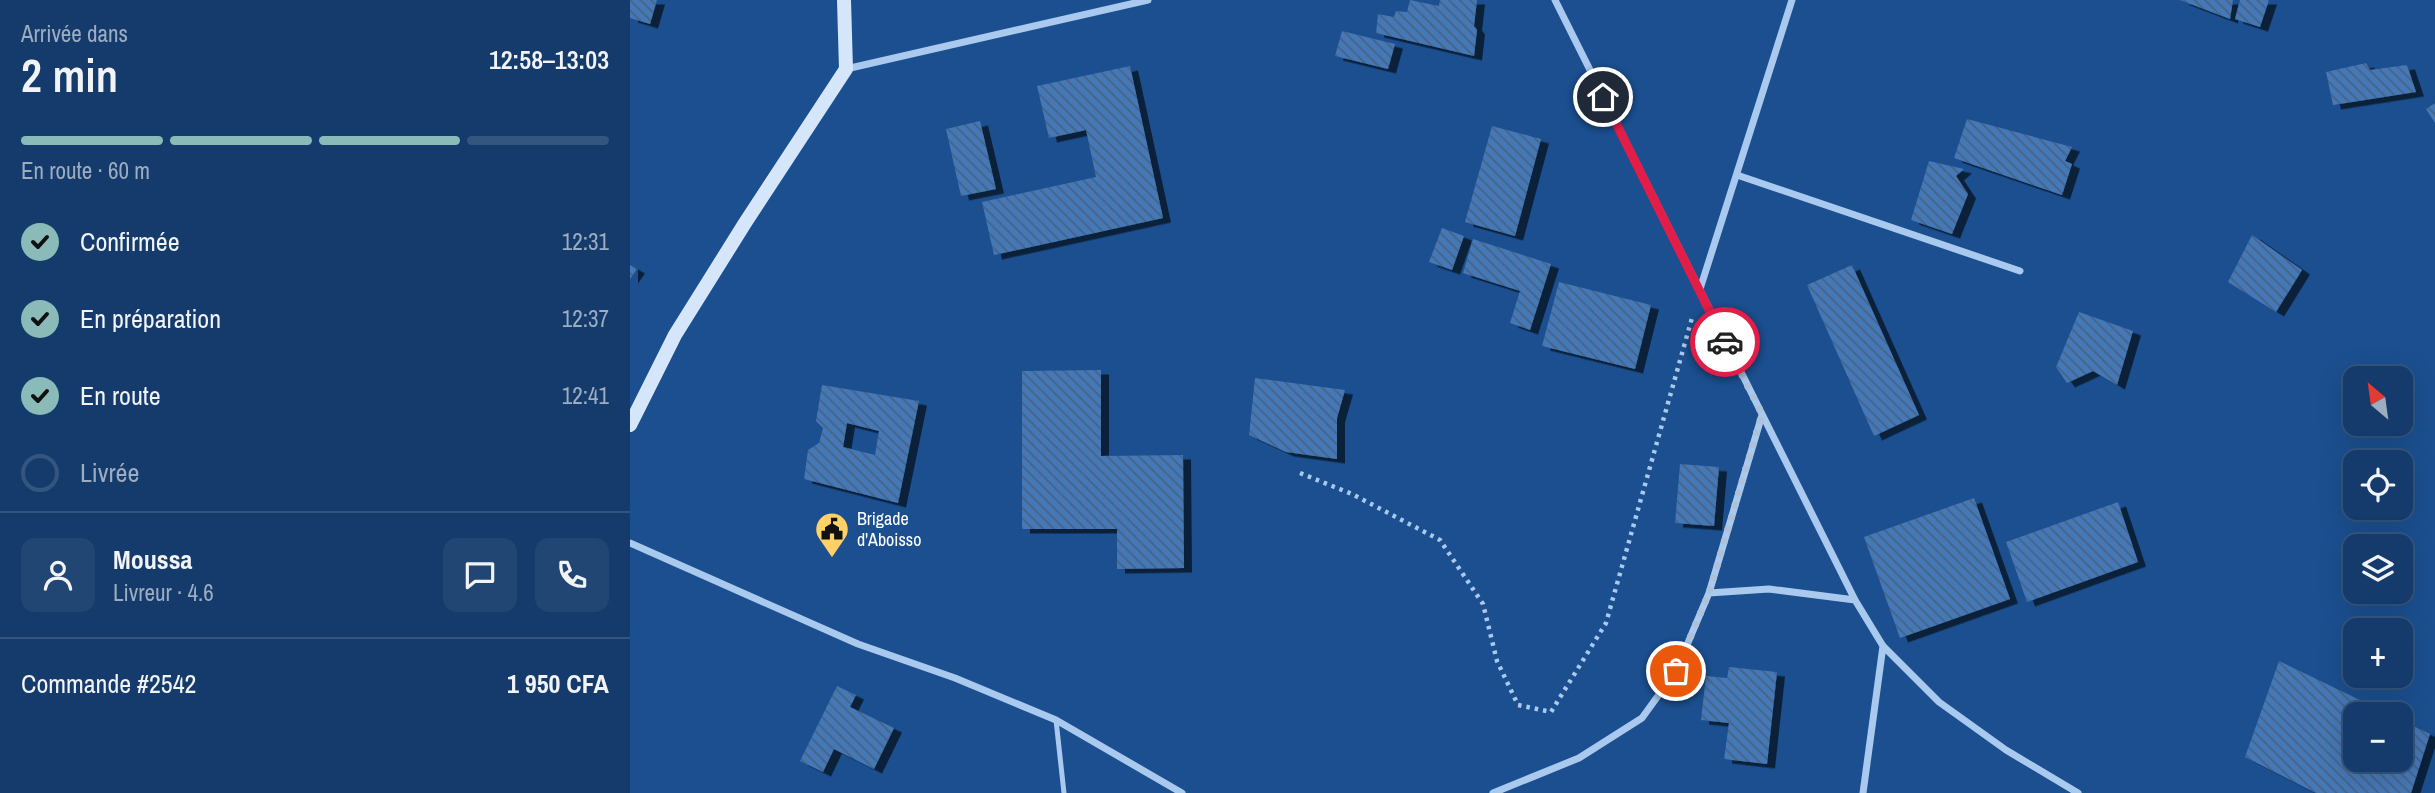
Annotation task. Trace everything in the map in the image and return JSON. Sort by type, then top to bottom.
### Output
[{"type":"main road","points":[[630,425],[676,335],[745,223],[846,69],[844,0]]},
{"type":"street","points":[[846,69],[1148,0]]},
{"type":"street","points":[[1555,0],[1855,600],[1883,646],[1939,702],[2006,750],[2078,793]]},
{"type":"street","points":[[1699,290],[1792,0]]},
{"type":"street","points":[[1737,175],[2020,271]]},
{"type":"street","points":[[1493,793],[1579,758],[1642,718],[1676,671],[1709,593],[1762,414]]},
{"type":"street","points":[[630,543],[858,644],[955,678],[1056,720],[1182,793]]},
{"type":"street","points":[[1709,593],[1769,589],[1855,600]]},
{"type":"street","points":[[1863,793],[1883,646]]},
{"type":"lane","points":[[1056,720],[1064,793]]},
{"type":"path","points":[[1300,473],[1352,494],[1440,540],[1483,604],[1497,661],[1518,705],[1551,712],[1606,623],[1699,290]]},
{"type":"building","points":[[630,0],[657,0],[650,24],[630,18]]},
{"type":"building","points":[[1410,0],[1439,6],[1440,0],[1477,0],[1474,56],[1376,33],[1378,14],[1394,17],[1396,11],[1407,12]]},
{"type":"building","points":[[2180,0],[2233,0],[2230,19]]},
{"type":"building","points":[[2240,0],[2269,0],[2260,27],[2235,19]]},
{"type":"building","points":[[1342,31],[1395,44],[1388,69],[1335,56]]},
{"type":"building","points":[[2366,63],[2370,70],[2407,65],[2416,92],[2333,105],[2326,72]]},
{"type":"building","points":[[1130,66],[1163,218],[994,255],[982,202],[1096,177],[1086,130],[1049,138],[1037,86]]},
{"type":"building","points":[[2435,103],[2435,123],[2426,109]]},
{"type":"building","points":[[1967,119],[2072,147],[2065,161],[2072,164],[2062,195],[1954,158]]},
{"type":"building","points":[[980,121],[996,189],[961,196],[946,129]]},
{"type":"building","points":[[1492,126],[1541,139],[1515,236],[1465,222]]},
{"type":"building","points":[[1929,161],[1964,169],[1956,176],[1968,194],[1952,234],[1911,220]]},
{"type":"building","points":[[1442,228],[1464,236],[1452,270],[1429,262]]},
{"type":"building","points":[[2252,235],[2302,270],[2276,312],[2228,282]]},
{"type":"building","points":[[1473,239],[1551,264],[1530,330],[1510,323],[1520,291],[1463,273]]},
{"type":"building","points":[[630,265],[637,269],[630,279]]},
{"type":"building","points":[[1852,265],[1919,415],[1874,436],[1807,285]]},
{"type":"building","points":[[1559,282],[1651,305],[1635,369],[1542,346]]},
{"type":"building","points":[[2079,312],[2133,331],[2117,385],[2093,371],[2067,383],[2056,367]]},
{"type":"building","points":[[1101,370],[1101,456],[1183,455],[1184,568],[1117,569],[1117,529],[1022,529],[1022,371]]},
{"type":"building","points":[[1255,378],[1345,390],[1337,418],[1337,459],[1286,452],[1249,435]]},
{"type":"building","points":[[822,385],[919,401],[898,503],[804,479],[808,450],[819,443],[823,428],[816,421]],"holes":[[[847,423],[879,431],[875,455],[843,447]]]},
{"type":"building","points":[[1680,464],[1719,467],[1714,526],[1675,523]]},
{"type":"building","points":[[1974,498],[2010,599],[1900,638],[1864,537]]},
{"type":"building","points":[[2118,502],[2138,562],[2027,602],[2006,542]]},
{"type":"building","points":[[2279,661],[2364,702],[2343,702],[2343,772],[2413,772],[2413,726],[2430,734],[2411,793],[2316,793],[2245,757]]},
{"type":"building","points":[[1729,667],[1777,672],[1767,764],[1724,759],[1729,723],[1701,720],[1706,676],[1727,678]]},
{"type":"building","points":[[837,686],[856,695],[850,707],[894,728],[874,769],[834,749],[823,772],[800,761]]},
{"type":"way so far","points":[[1676,671],[1709,593],[1762,414],[1725,342]]},
{"type":"place","name":"Brigade d'Aboisso","points":[[832,559]]},
{"type":"route","points":[[1603,97],[1725,342]]}]
